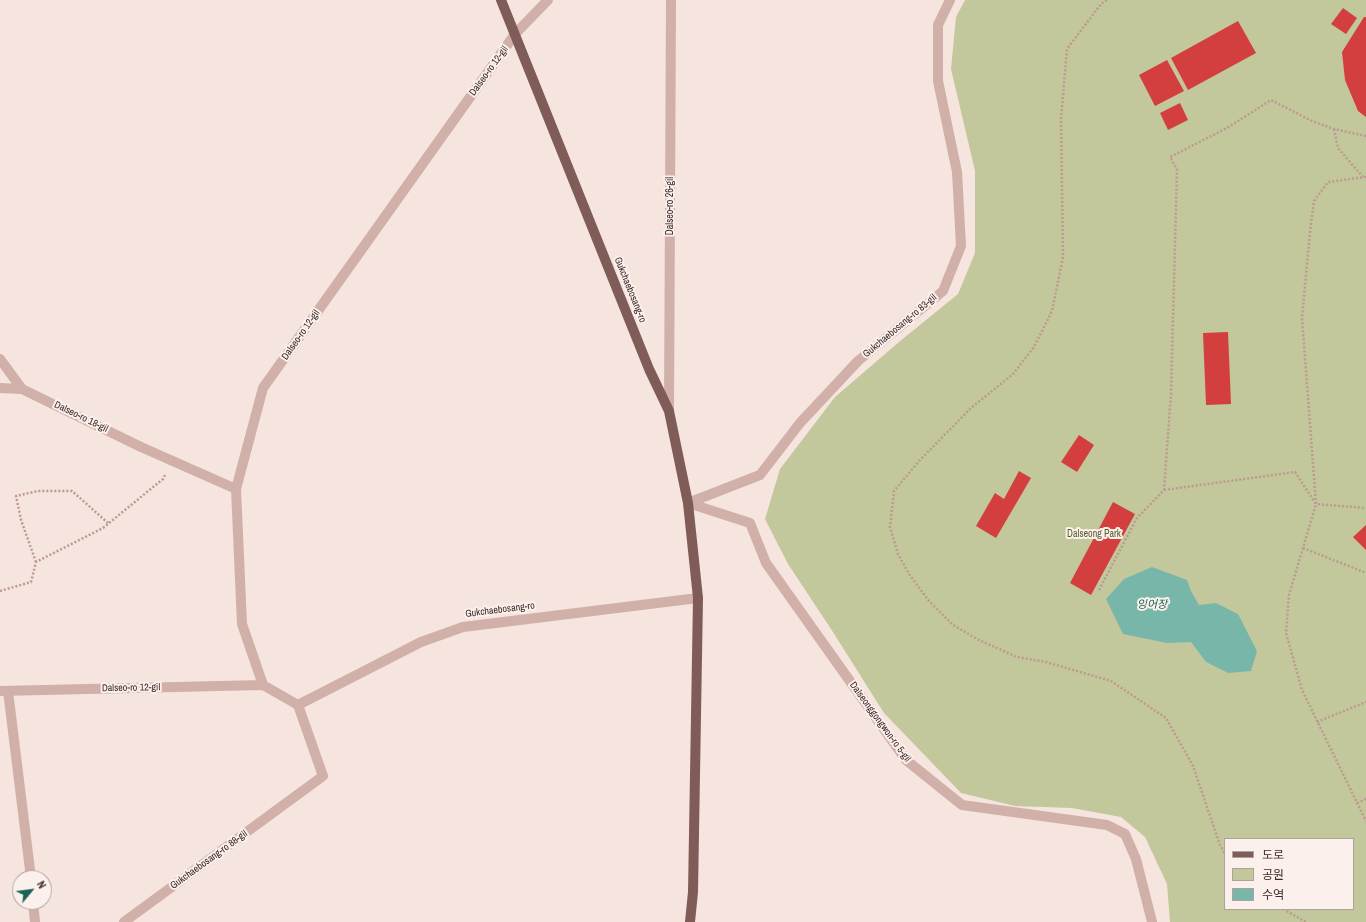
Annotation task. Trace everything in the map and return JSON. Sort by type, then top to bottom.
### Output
[{"type":"main road","name":"Gukchaebosang-ro","points":[[501,0],[646,362],[669,411],[688,503],[698,598],[693,884],[690,922]]},
{"type":"street","name":"Dalseo-ro 12-gil","points":[[262,686],[242,624],[236,489],[263,388],[515,34],[548,0]]},
{"type":"street","name":"Dalseo-ro 26-gil","points":[[669,411],[671,0]]},
{"type":"street","name":"Gukchaebosang-ro 83-gil","points":[[688,503],[760,475],[800,423],[858,361],[943,290],[961,246],[957,172],[938,80],[938,25],[950,0]]},
{"type":"street","name":"Dalseo-ro 18-gil","points":[[0,359],[22,389],[141,447],[236,489]]},
{"type":"street","points":[[0,388],[22,389]]},
{"type":"street","name":"Dalseonggongwon-ro 5-gil","points":[[688,503],[750,523],[766,563],[906,760],[962,805],[1107,825],[1124,834],[1136,858],[1152,922]]},
{"type":"street","name":"Gukchaebosang-ro","points":[[298,705],[421,642],[463,626],[698,598]]},
{"type":"street","name":"Dalseo-ro 12-gil","points":[[4,691],[262,686],[298,705]]},
{"type":"street","points":[[4,691],[30,870]]},
{"type":"street","name":"Gukchaebosang-ro 88-gil","points":[[124,922],[323,776],[298,705]]},
{"type":"street","points":[[34,910],[35,922]]},
{"type":"path","points":[[1107,0],[1101,4],[1067,50],[1061,119],[1063,257],[1052,311],[1034,347],[1013,374],[971,408],[920,460],[894,491],[890,527],[898,554],[909,574],[928,601],[953,624],[979,640],[1017,657],[1046,662],[1111,681],[1166,718],[1193,766],[1220,845],[1224,852]]},
{"type":"path","points":[[1164,490],[1171,394],[1177,177],[1177,169],[1170,157],[1227,128],[1271,100],[1312,121],[1366,136]]},
{"type":"path","points":[[1334,128],[1338,148],[1364,177]]},
{"type":"path","points":[[1364,177],[1328,182],[1314,201],[1302,318],[1316,504],[1289,595],[1286,633],[1302,690],[1366,821]]},
{"type":"path","points":[[36,562],[102,528],[163,479],[173,461]]},
{"type":"path","points":[[1099,590],[1137,518],[1164,490],[1295,472],[1316,504]]},
{"type":"path","points":[[0,591],[31,582],[36,562],[21,520],[16,496],[38,491],[72,491],[108,523]]},
{"type":"path","points":[[1316,504],[1366,508]]},
{"type":"path","points":[[1303,548],[1366,573]]},
{"type":"path","points":[[1317,722],[1366,702]]},
{"type":"path","points":[[1357,803],[1366,799]]},
{"type":"path","points":[[1285,910],[1306,922]]},
{"type":"green space","name":"Dalseong Park","points":[[965,0],[1366,0],[1366,922],[1170,922],[1167,884],[1145,837],[1121,817],[1072,808],[1015,806],[961,793],[884,713],[788,564],[765,519],[780,469],[835,397],[958,294],[975,253],[975,171],[951,69],[956,17]]},
{"type":"water","name":"잉어장","points":[[1152,567],[1187,580],[1199,605],[1216,603],[1238,614],[1257,651],[1251,671],[1228,673],[1206,662],[1191,642],[1167,643],[1123,634],[1106,599],[1124,579]]},
{"type":"building","points":[[1343,8],[1357,18],[1346,34],[1331,24]]},
{"type":"building","points":[[1364,17],[1366,17],[1366,117],[1358,111],[1345,80],[1342,52]]},
{"type":"building","points":[[1238,21],[1256,53],[1188,90],[1171,58]]},
{"type":"building","points":[[1167,60],[1184,91],[1155,106],[1139,75]]},
{"type":"building","points":[[1180,103],[1188,120],[1168,130],[1160,113]]},
{"type":"building","points":[[1228,332],[1231,404],[1206,405],[1203,333]]},
{"type":"building","points":[[1079,435],[1094,445],[1077,472],[1061,462]]},
{"type":"building","points":[[1019,471],[1031,478],[996,538],[976,526],[995,493],[1004,499]]},
{"type":"building","points":[[1113,502],[1135,514],[1091,595],[1070,583]]},
{"type":"building","points":[[1366,525],[1366,550],[1353,537]]}]
